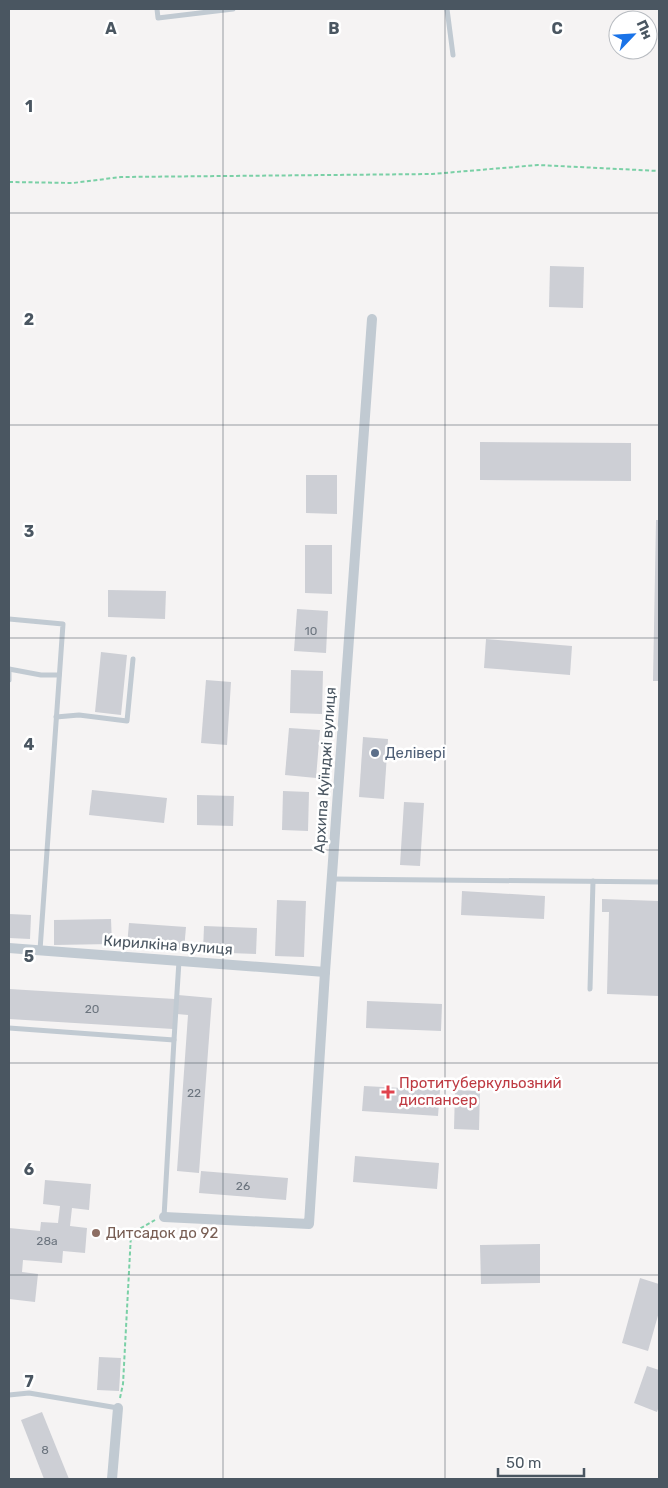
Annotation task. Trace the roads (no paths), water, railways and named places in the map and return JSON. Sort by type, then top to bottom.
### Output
[{"type":"street","name":"Архипа Куїнджі вулиця","points":[[164,1217],[308,1224],[372,319]]},
{"type":"street","name":"Кирилкіна вулиця","points":[[9,948],[325,972]]},
{"type":"street","points":[[112,1479],[118,1408]]},
{"type":"lane","points":[[157,9],[158,18],[233,9]]},
{"type":"lane","points":[[447,9],[453,55]]},
{"type":"lane","points":[[9,619],[63,624],[40,950]]},
{"type":"lane","points":[[56,716],[79,715],[127,721],[133,658]]},
{"type":"lane","points":[[9,680],[9,669],[59,675]]},
{"type":"lane","points":[[333,879],[659,882]]},
{"type":"lane","points":[[590,989],[593,881]]},
{"type":"lane","points":[[164,1217],[179,961]]},
{"type":"lane","points":[[9,1028],[174,1040]]},
{"type":"lane","points":[[9,1394],[29,1393],[118,1408]]},
{"type":"place","name":"Делівері","points":[[375,753]]},
{"type":"place","name":"Протитуберкульозний диспансер","points":[[388,1092]]},
{"type":"place","name":"Дитсадок до 92","points":[[96,1233]]}]
